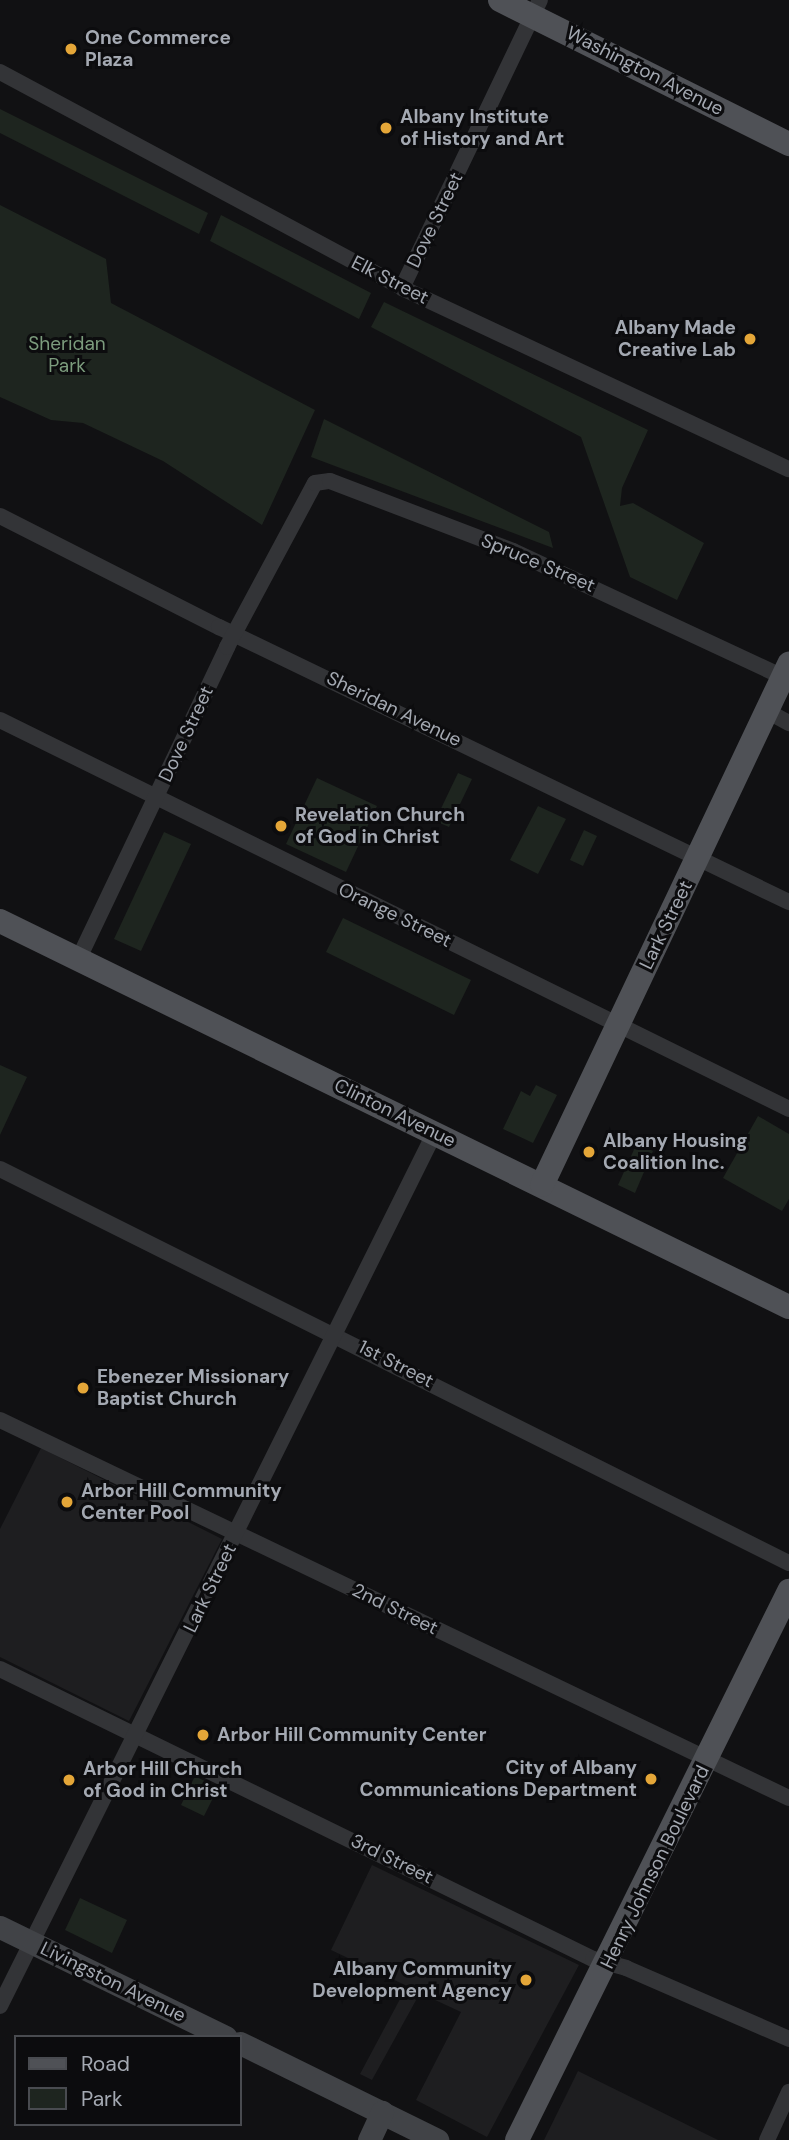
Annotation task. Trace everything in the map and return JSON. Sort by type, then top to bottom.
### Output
[{"type":"main road","name":"Washington Avenue","points":[[500,0],[537,8],[789,144]]},
{"type":"main road","name":"Lark Street","points":[[542,1185],[786,671]]},
{"type":"main road","name":"Clinton Avenue","points":[[0,921],[789,1307]]},
{"type":"main road","name":"Henry Johnson Boulevard","points":[[517,2140],[608,1964],[789,1591]]},
{"type":"street","name":"Dove Street","points":[[402,288],[537,8]]},
{"type":"street","name":"Elk Street","points":[[0,72],[402,288],[789,469]]},
{"type":"street","name":"Spruce Street","points":[[298,510],[316,483],[330,481],[513,551],[786,671]]},
{"type":"street","name":"Dove Street","points":[[78,960],[234,633],[298,510]]},
{"type":"street","name":"Sheridan Avenue","points":[[0,516],[234,633],[789,902]]},
{"type":"street","points":[[767,711],[789,723]]},
{"type":"street","name":"Orange Street","points":[[0,720],[789,1109]]},
{"type":"street","name":"Lark Street","points":[[0,2006],[435,1132]]},
{"type":"street","name":"1st Street","points":[[0,1169],[334,1332],[789,1563]]},
{"type":"street","name":"2nd Street","points":[[0,1420],[789,1798]]},
{"type":"street","name":"3rd Street","points":[[0,1669],[608,1964],[789,2039]]},
{"type":"street","name":"Livingston Avenue","points":[[0,1927],[222,2035]]},
{"type":"street","points":[[242,2044],[437,2140]]},
{"type":"street","points":[[767,2140],[789,2092]]},
{"type":"street","points":[[369,2140],[382,2112]]},
{"type":"shaded area","points":[[41,1448],[222,1539],[129,1721],[0,1657],[0,1529]]},
{"type":"shaded area","points":[[372,1865],[579,1965],[487,2137],[416,2100],[461,2012],[420,1993],[372,2080],[360,2074],[407,1986],[331,1950]]},
{"type":"shaded area","points":[[578,2071],[718,2140],[544,2140]]},
{"type":"green space","points":[[0,109],[208,213],[199,234],[0,133]]},
{"type":"green space","name":"Sheridan Park","points":[[0,205],[106,259],[111,303],[315,410],[262,525],[163,461],[83,423],[51,420],[0,397]]},
{"type":"green space","points":[[221,215],[371,293],[359,319],[210,241]]},
{"type":"green space","points":[[384,302],[648,430],[622,488],[620,506],[633,503],[704,543],[677,600],[630,577],[581,437],[371,327]]},
{"type":"green space","points":[[324,419],[549,532],[553,548],[311,457]]},
{"type":"green space","points":[[458,773],[472,779],[449,827],[435,821]]},
{"type":"green space","points":[[317,778],[377,806],[346,872],[286,844]]},
{"type":"green space","points":[[538,806],[566,819],[538,874],[510,860]]},
{"type":"green space","points":[[584,830],[597,836],[583,866],[570,860]]},
{"type":"green space","points":[[164,832],[191,844],[141,951],[114,939]]},
{"type":"green space","points":[[343,918],[471,980],[454,1015],[326,952]]},
{"type":"green space","points":[[0,1065],[27,1077],[0,1135]]},
{"type":"green space","points":[[536,1085],[557,1095],[533,1143],[503,1129],[521,1091],[530,1096]]},
{"type":"green space","points":[[758,1116],[789,1134],[789,1199],[782,1211],[723,1178]]},
{"type":"green space","points":[[637,1143],[653,1151],[635,1193],[618,1185]]},
{"type":"green space","points":[[195,1776],[218,1788],[204,1816],[181,1805]]},
{"type":"green space","points":[[80,1898],[127,1920],[112,1953],[65,1930]]},
{"type":"place","name":"One Commerce Plaza","points":[[71,49]]},
{"type":"place","name":"Albany Institute of History and Art","points":[[386,128]]},
{"type":"place","name":"Albany Made Creative Lab","points":[[750,339]]},
{"type":"place","name":"Revelation Church of God in Christ","points":[[281,826]]},
{"type":"place","name":"Albany Housing Coalition Inc.","points":[[589,1152]]},
{"type":"place","name":"Ebenezer Missionary Baptist Church","points":[[83,1388]]},
{"type":"place","name":"Arbor Hill Community Center Pool","points":[[67,1502]]},
{"type":"place","name":"Arbor Hill Community Center","points":[[203,1735]]},
{"type":"place","name":"City of Albany Communications Department","points":[[651,1779]]},
{"type":"place","name":"Arbor Hill Church of God in Christ","points":[[69,1780]]},
{"type":"place","name":"Albany Community Development Agency","points":[[526,1980]]}]
